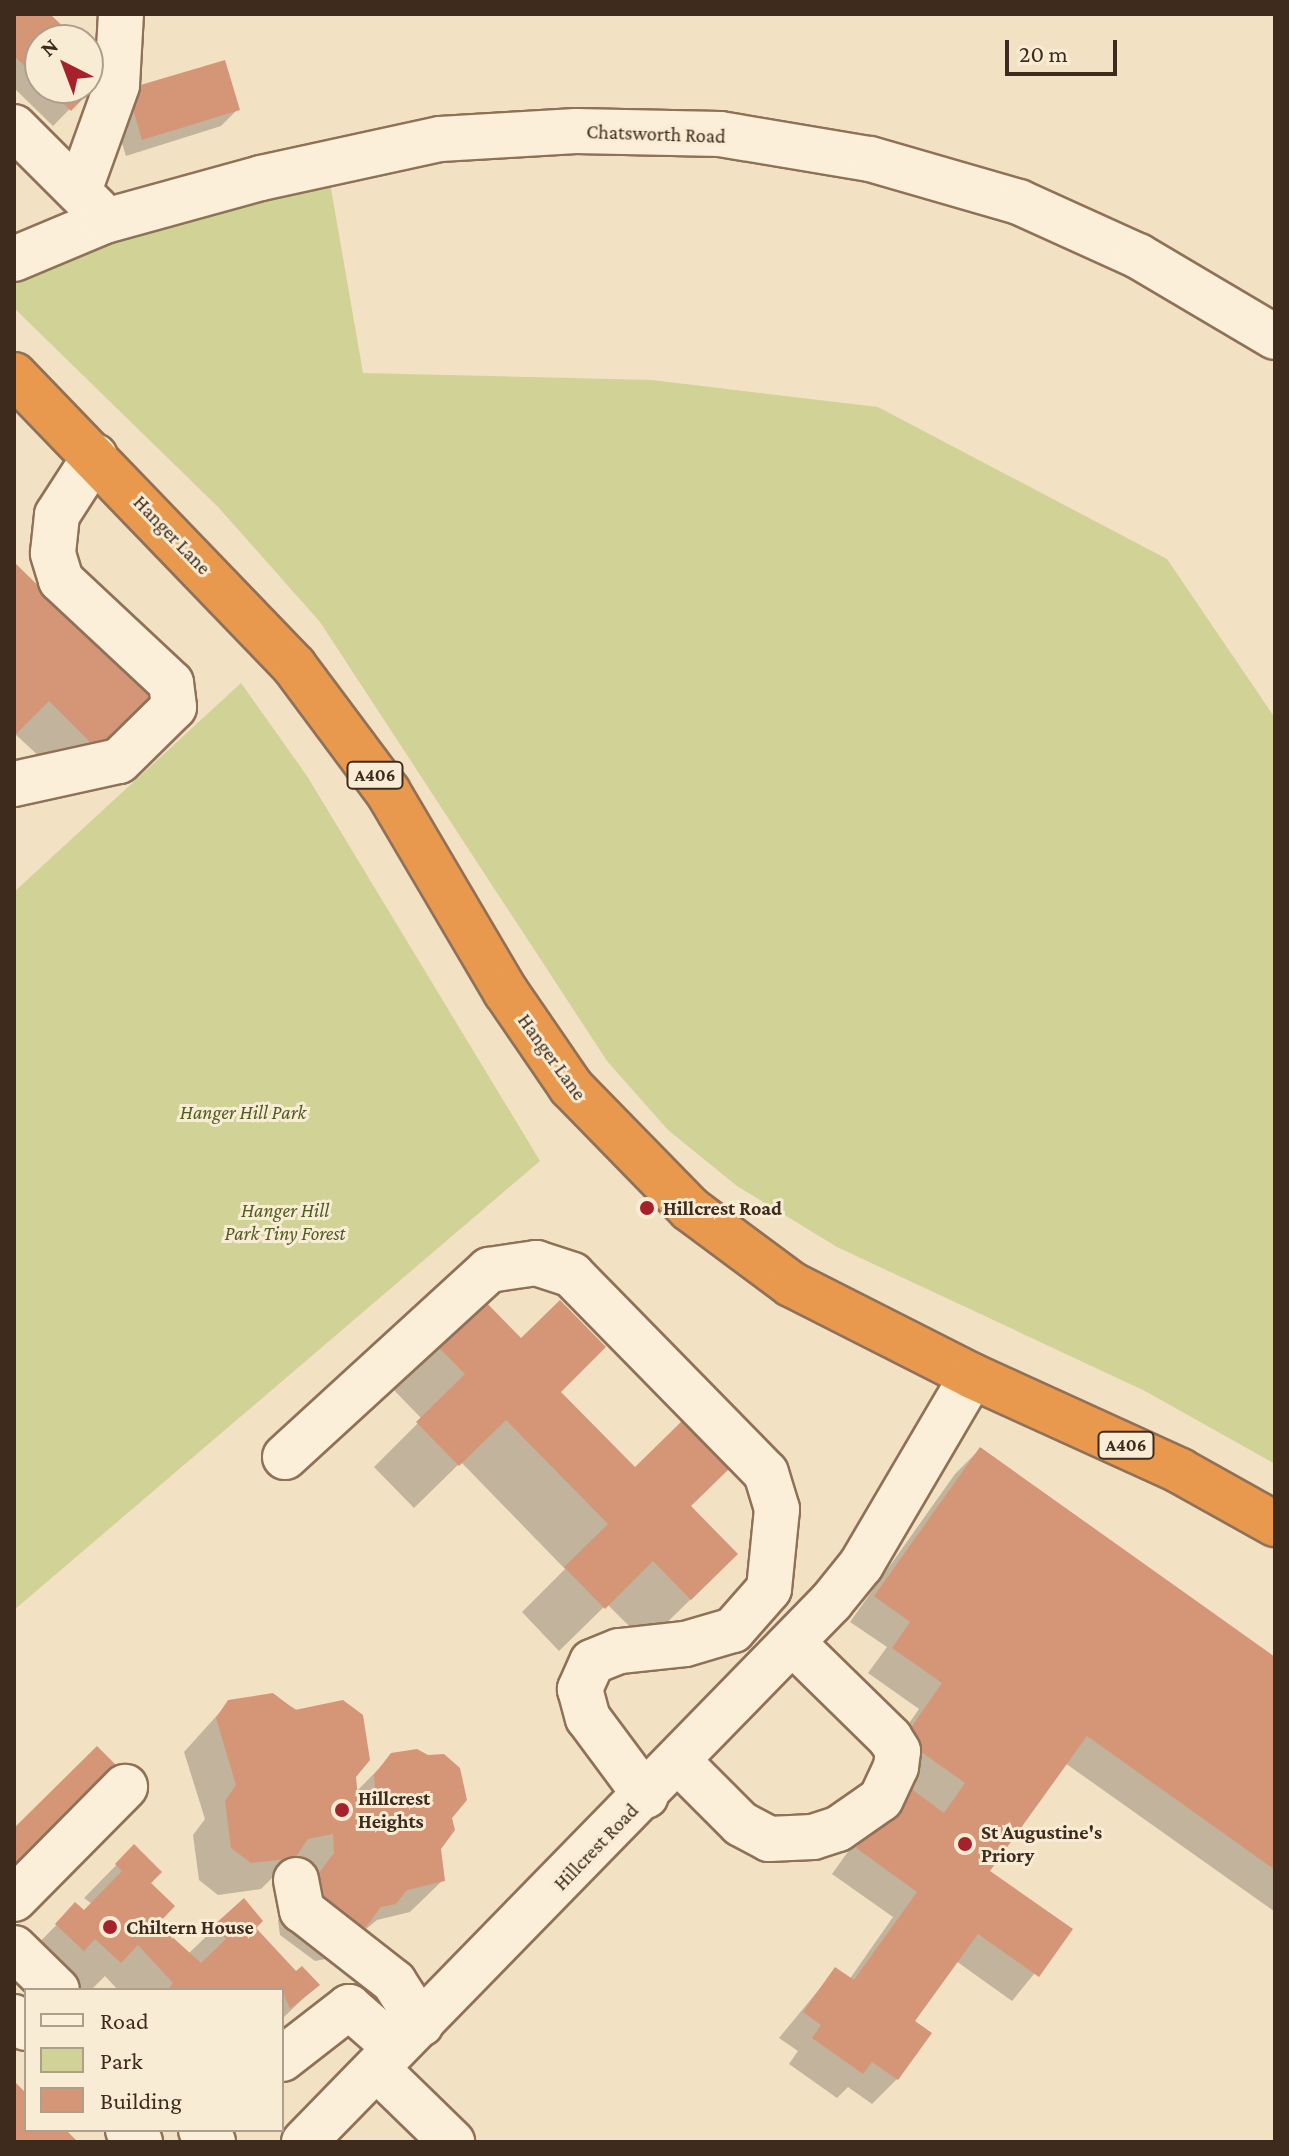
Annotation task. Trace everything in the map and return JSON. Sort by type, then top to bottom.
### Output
[{"type":"highway","name":"Hanger Lane","points":[[14,375],[294,666],[388,792],[506,992],[571,1087],[639,1161],[738,1249],[791,1284],[972,1376],[1180,1471],[1275,1524]]},
{"type":"street","points":[[93,205],[117,85],[121,14]]},
{"type":"street","points":[[14,127],[93,205]]},
{"type":"street","name":"Chatsworth Road","points":[[14,259],[93,205],[261,178],[440,139],[576,131],[720,134],[870,159],[1019,202],[1138,256],[1275,337]]},
{"type":"street","points":[[14,784],[119,761],[174,707],[171,683],[61,580],[53,553],[57,515],[95,456]]},
{"type":"street","points":[[285,1457],[489,1270],[536,1263],[572,1275],[766,1473],[777,1509],[769,1589],[733,1630],[685,1644],[619,1651],[592,1662],[586,1675],[580,1689],[588,1718],[646,1796]]},
{"type":"street","name":"Hillcrest Road","points":[[304,2142],[793,1643],[861,1565],[972,1376]]},
{"type":"street","points":[[678,1761],[741,1824],[769,1839],[813,1837],[838,1829],[881,1799],[896,1767],[898,1751],[890,1738],[793,1643]]},
{"type":"street","points":[[14,1899],[125,1787]]},
{"type":"street","points":[[296,1880],[302,1910],[394,1982],[398,2047]]},
{"type":"street","points":[[14,1948],[55,1988]]},
{"type":"street","points":[[284,2057],[349,2007],[398,2047],[452,2142]]},
{"type":"green space","points":[[329,177],[363,373],[652,380],[878,407],[1167,559],[1275,718],[1275,1464],[1145,1391],[837,1247],[737,1186],[668,1130],[607,1061],[320,622],[218,507],[14,308],[14,284],[132,231]]},
{"type":"green space","name":"Hanger Hill Park","points":[[241,683],[307,776],[540,1161],[14,1610],[14,892]]},
{"type":"building","points":[[14,14],[50,14],[60,24],[24,24],[24,66],[14,56]]},
{"type":"building","points":[[225,60],[240,110],[142,140],[127,89]]},
{"type":"building","points":[[64,104],[78,104],[71,111]]},
{"type":"building","points":[[14,562],[155,700],[102,754],[49,701],[14,736]]},
{"type":"building","points":[[477,1293],[521,1338],[560,1300],[606,1347],[561,1392],[635,1467],[683,1420],[730,1468],[691,1506],[738,1554],[691,1600],[653,1561],[605,1609],[564,1567],[608,1524],[506,1420],[459,1466],[416,1422],[465,1374],[430,1339]]},
{"type":"building","points":[[980,1447],[1275,1657],[1275,1870],[1087,1736],[990,1871],[1073,1929],[1039,1977],[978,1934],[915,2021],[932,2033],[898,2080],[872,2062],[863,2074],[812,2038],[821,2025],[803,2012],[835,1967],[854,1980],[917,1892],[856,1848],[902,1782],[944,1813],[965,1783],[903,1739],[942,1683],[892,1648],[910,1622],[874,1596]]},
{"type":"building","name":"Hillcrest Heights","points":[[273,1693],[295,1710],[343,1700],[363,1715],[370,1760],[356,1777],[358,1798],[367,1798],[375,1788],[374,1775],[391,1753],[417,1749],[428,1755],[444,1754],[460,1768],[467,1800],[452,1818],[455,1830],[441,1849],[445,1881],[407,1890],[396,1904],[381,1907],[366,1927],[348,1929],[309,1886],[334,1853],[333,1834],[308,1839],[295,1858],[251,1863],[231,1848],[225,1801],[236,1785],[216,1718],[228,1700]]},
{"type":"building","points":[[97,1746],[121,1770],[14,1876],[14,1828]]},
{"type":"building","name":"Chiltern House","points":[[134,1844],[162,1872],[151,1883],[175,1906],[158,1924],[201,1963],[226,1939],[214,1925],[244,1898],[263,1921],[256,1928],[296,1971],[302,1966],[320,1985],[290,2009],[284,1988],[169,1988],[173,1983],[138,1945],[121,1963],[95,1939],[84,1951],[55,1924],[75,1902],[84,1910],[122,1871],[115,1864]]},
{"type":"building","points":[[14,2081],[24,2091],[24,2132],[68,2132],[78,2142],[14,2142]]},
{"type":"place","name":"Hillcrest Road","points":[[647,1208]]},
{"type":"place","name":"Hillcrest Heights","points":[[342,1810]]},
{"type":"place","name":"St Augustine's Priory","points":[[965,1844]]},
{"type":"place","name":"Chiltern House","points":[[110,1927]]},
{"type":"park label","name":"Hanger Hill Park Tiny Forest","points":[[285,1222]]}]
